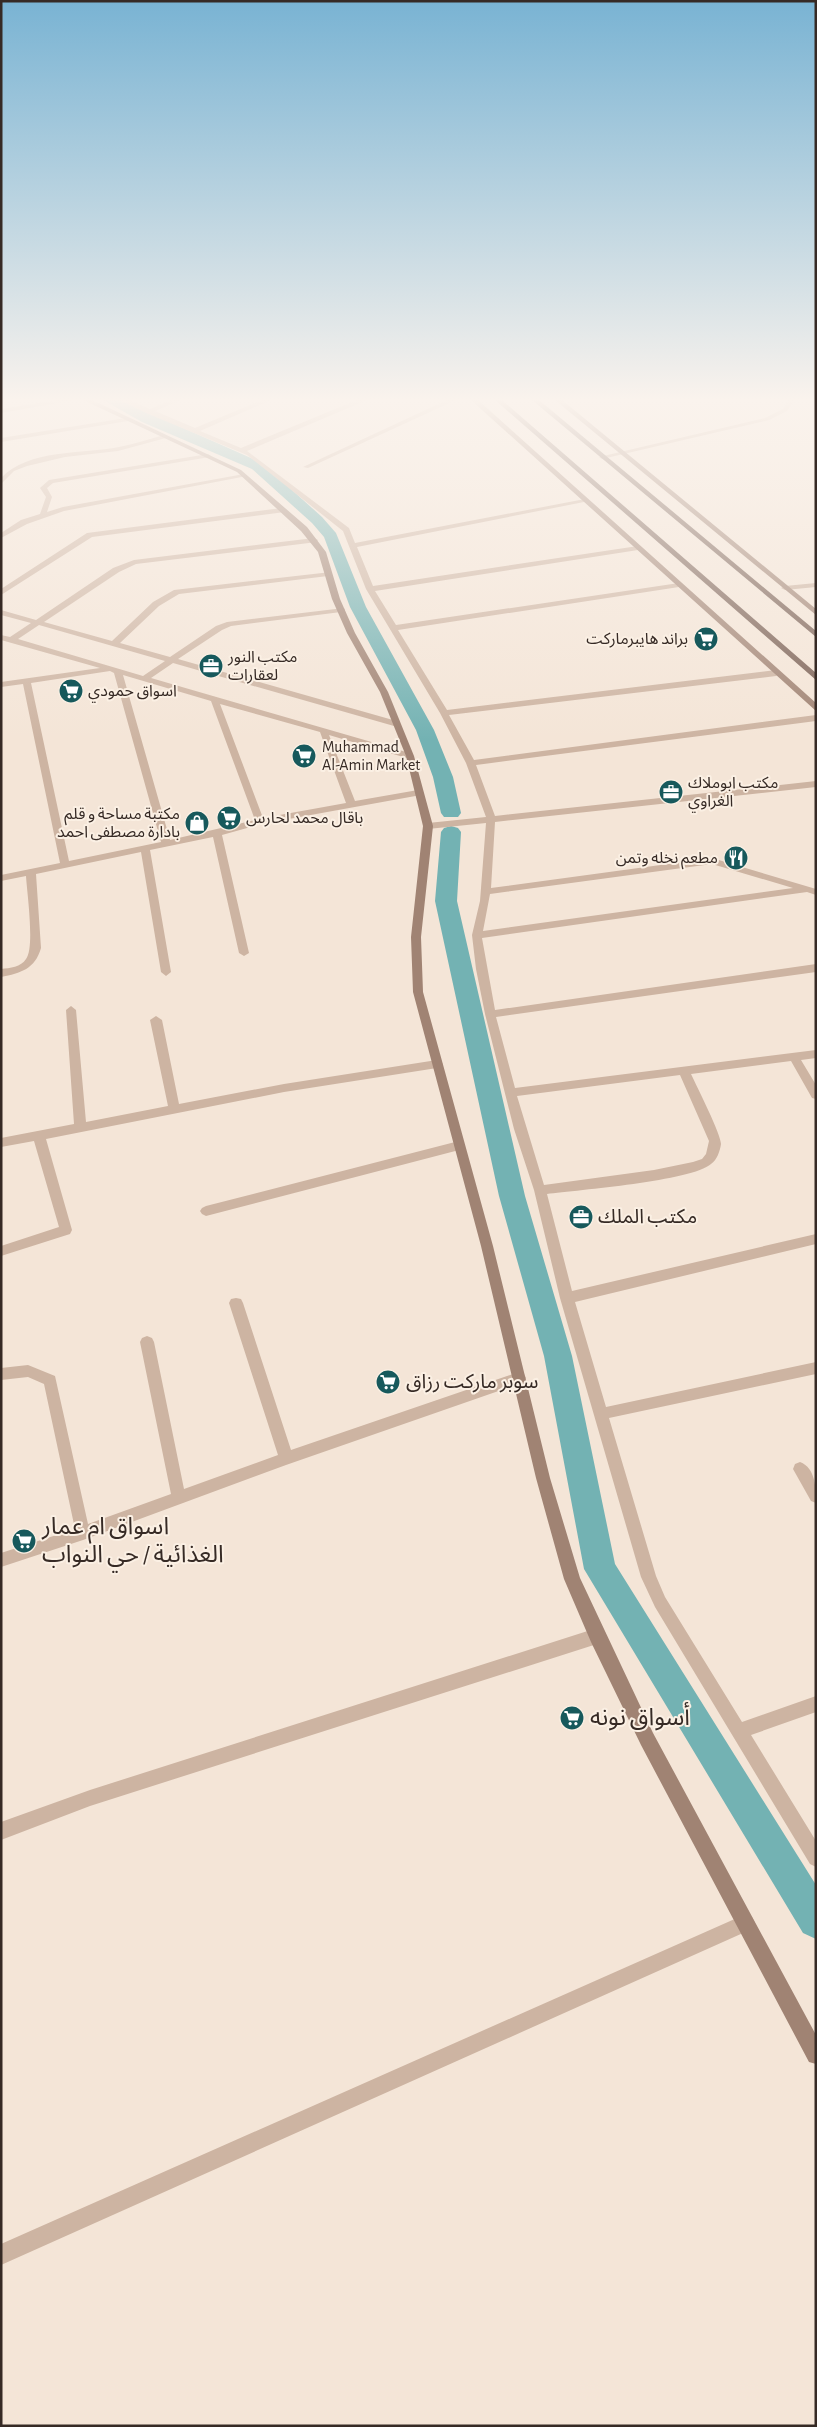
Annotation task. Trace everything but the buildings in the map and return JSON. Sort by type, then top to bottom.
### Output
[{"type":"main road","points":[[628,513],[816,678]]},
{"type":"main road","points":[[669,513],[816,636]]},
{"type":"street","points":[[1,536],[47,513]]},
{"type":"street","points":[[1,593],[78,541],[90,535],[257,513]]},
{"type":"street","points":[[285,513],[314,540],[322,552],[328,574],[351,634],[384,692],[410,756],[428,826],[416,937],[418,992],[487,1246],[543,1478],[572,1579],[597,1636],[647,1739],[816,2055]]},
{"type":"street","points":[[325,513],[346,530],[370,590],[444,712],[471,763],[491,818],[486,892],[477,935],[481,969],[490,1014],[520,1129],[540,1190],[567,1298],[649,1577],[660,1602],[816,1858]]},
{"type":"street","points":[[353,546],[522,513]]},
{"type":"street","points":[[599,513],[816,708]]},
{"type":"street","points":[[695,513],[816,613]]},
{"type":"street","points":[[11,640],[116,570],[134,562],[314,540]]},
{"type":"street","points":[[370,590],[638,548]]},
{"type":"street","points":[[114,644],[156,604],[177,592],[328,574]]},
{"type":"street","points":[[393,628],[679,585]]},
{"type":"street","points":[[785,588],[816,585]]},
{"type":"street","points":[[145,678],[219,628],[230,624],[341,610]]},
{"type":"street","points":[[1,612],[398,724]]},
{"type":"street","points":[[1,637],[410,756]]},
{"type":"street","points":[[1,685],[115,670]]},
{"type":"street","points":[[115,670],[166,842]]},
{"type":"street","points":[[444,712],[776,673]]},
{"type":"street","points":[[26,681],[65,864]]},
{"type":"street","points":[[214,698],[260,821]]},
{"type":"street","points":[[471,763],[816,718]]},
{"type":"street","points":[[323,730],[351,803]]},
{"type":"street","points":[[428,826],[816,784]]},
{"type":"street","points":[[1,878],[166,842],[217,833],[260,821],[351,803],[418,793]]},
{"type":"street","points":[[217,833],[244,953]]},
{"type":"street","points":[[145,847],[166,972]]},
{"type":"street","points":[[486,892],[712,861],[812,891]]},
{"type":"street","points":[[1,973],[26,967],[33,959],[36,948],[31,872]]},
{"type":"street","points":[[477,935],[812,891]]},
{"type":"street","points":[[490,1014],[816,968]]},
{"type":"street","points":[[71,1010],[80,1126]]},
{"type":"street","points":[[156,1020],[174,1109]]},
{"type":"street","points":[[511,1093],[816,1054]]},
{"type":"street","points":[[794,1057],[816,1095]]},
{"type":"street","points":[[1,1143],[80,1126],[284,1088],[437,1064]]},
{"type":"street","points":[[540,1190],[677,1170],[706,1162],[714,1153],[715,1141],[684,1071]]},
{"type":"street","points":[[1,1251],[66,1230],[38,1136]]},
{"type":"street","points":[[206,1211],[459,1146]]},
{"type":"street","points":[[567,1298],[816,1239]]},
{"type":"street","points":[[236,1303],[286,1458]]},
{"type":"street","points":[[147,1342],[179,1498]]},
{"type":"street","points":[[600,1414],[816,1368]]},
{"type":"street","points":[[1,1374],[28,1371],[50,1380],[83,1534]]},
{"type":"street","points":[[1,1560],[83,1534],[286,1458],[519,1378]]},
{"type":"street","points":[[800,1469],[816,1496]]},
{"type":"street","points":[[1,1831],[90,1798],[597,1636]]},
{"type":"street","points":[[740,1731],[816,1704]]},
{"type":"street","points":[[1,2255],[746,1924]]},
{"type":"waterway","points":[[310,513],[331,536],[358,607],[425,730],[443,777],[451,813]]},
{"type":"waterway","points":[[451,832],[446,901],[512,1196],[558,1356],[600,1569],[816,1920]]},
{"type":"place","name":"براند هايبرماركت","points":[[706,639]]},
{"type":"place","name":"مكتب النور لعقارات","points":[[211,666]]},
{"type":"place","name":"اسواق حمودي","points":[[71,691]]},
{"type":"place","name":"Muhammad Al-Amin Market","points":[[304,756]]},
{"type":"place","name":"مكتب ابوملاك الغراوي","points":[[671,792]]},
{"type":"place","name":"باقال محمد لحارس","points":[[229,818]]},
{"type":"place","name":"مكتبة مساحة و قلم بادارة مصطفى احمد","points":[[197,823]]},
{"type":"place","name":"مطعم نخله وتمن","points":[[736,858]]},
{"type":"place","name":"مكتب الملك","points":[[581,1217]]},
{"type":"place","name":"سوبر ماركت رزاق","points":[[388,1382]]},
{"type":"place","name":"اسواق ام عمار الغذائية / حي النواب","points":[[24,1541]]},
{"type":"place","name":"أسواق نونه","points":[[572,1718]]}]
